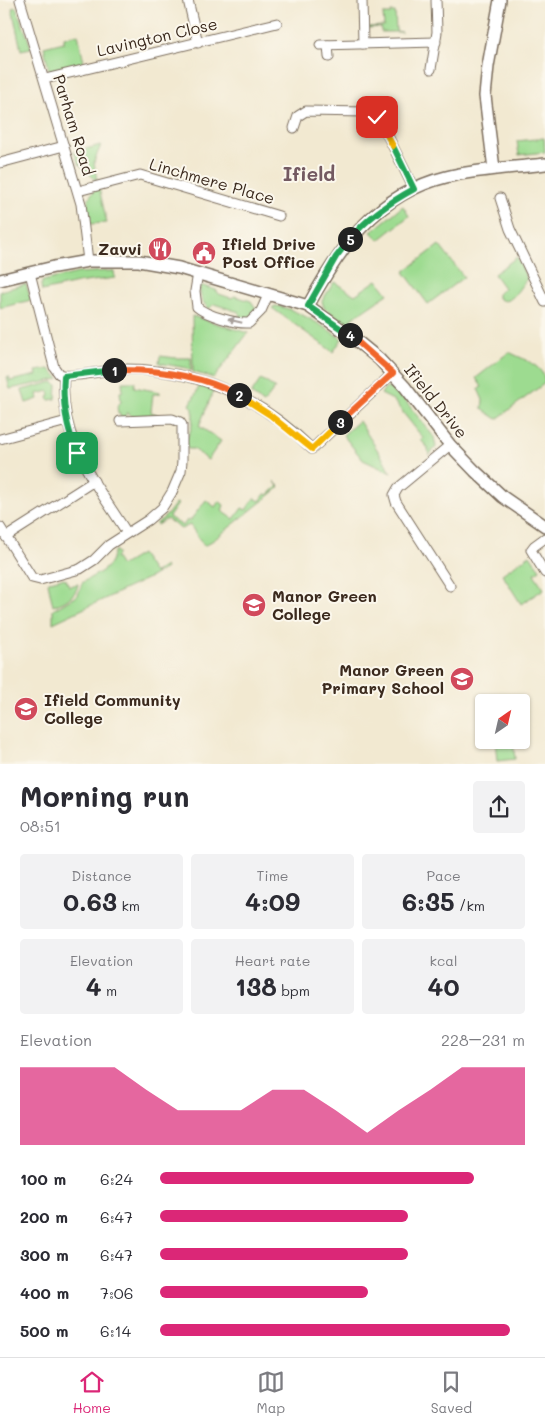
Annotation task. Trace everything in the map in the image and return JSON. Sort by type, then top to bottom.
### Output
[{"type":"street","name":"Parham Road","points":[[20,0],[78,191],[88,261]]},
{"type":"street","points":[[188,0],[198,43]]},
{"type":"street","points":[[362,0],[363,44]]},
{"type":"street","points":[[431,69],[436,42],[436,0]]},
{"type":"street","points":[[494,169],[486,96],[488,66],[500,0]]},
{"type":"street","name":"Lavington Close","points":[[45,79],[277,23]]},
{"type":"street","points":[[329,58],[324,45],[436,42]]},
{"type":"street","points":[[294,128],[298,116],[306,111],[366,112],[374,114],[380,120],[414,189]]},
{"type":"street","points":[[0,162],[64,146]]},
{"type":"street","points":[[308,306],[336,257],[356,232],[388,204],[414,189],[444,178],[494,169],[545,164]]},
{"type":"street","name":"Linchmere Place","points":[[78,191],[140,175],[279,216]]},
{"type":"street","points":[[500,198],[512,235],[544,297]]},
{"type":"street","name":"Ifield Drive","points":[[0,280],[88,261],[139,261],[159,263],[198,273],[308,306],[352,337],[393,373],[450,445],[493,489],[545,526]]},
{"type":"street","points":[[30,273],[54,367],[59,374],[64,376],[129,369],[156,371],[217,384],[254,404],[312,449],[393,373]]},
{"type":"street","points":[[198,273],[195,291],[197,307],[204,312],[243,324],[249,323],[261,311],[268,295]]},
{"type":"street","points":[[64,376],[67,422],[77,453],[127,534]]},
{"type":"street","points":[[0,527],[32,578],[40,580],[80,569],[94,560],[104,549],[156,514],[172,492],[181,471],[183,429],[180,422],[172,419],[120,421]]},
{"type":"street","points":[[0,439],[67,422]]},
{"type":"street","points":[[450,445],[398,488],[394,495],[396,502],[450,586]]},
{"type":"street","points":[[6,537],[94,481]]},
{"type":"street","points":[[545,538],[534,546],[532,550],[545,573]]},
{"type":"green space","points":[[16,7],[31,48],[21,50],[12,8]]},
{"type":"green space","points":[[391,12],[395,12],[396,31],[402,32],[381,32],[381,27],[368,28],[384,26],[383,14],[391,14]]},
{"type":"green space","points":[[78,34],[84,62],[49,70],[44,47],[64,42],[64,38]]},
{"type":"green space","points":[[544,138],[545,152],[519,155],[517,141]]},
{"type":"green space","points":[[101,145],[94,162],[97,181],[79,164],[74,152]]},
{"type":"green space","points":[[99,188],[107,223],[90,224],[87,221],[89,198]]},
{"type":"green space","points":[[403,206],[409,216],[379,240],[371,232]]},
{"type":"green space","points":[[439,245],[464,277],[428,304],[404,272]]},
{"type":"green space","points":[[517,257],[527,279],[511,299],[503,300],[498,298],[498,294],[504,288],[494,274]]},
{"type":"green space","points":[[114,271],[115,278],[77,283],[42,291],[41,285],[43,281],[78,273]]},
{"type":"green space","points":[[377,280],[388,294],[350,320],[355,325],[354,327],[324,308],[322,301],[334,282],[355,295]]},
{"type":"green space","points":[[26,284],[31,300],[0,308],[0,291]]},
{"type":"green space","points":[[200,285],[216,290],[219,294],[231,298],[235,296],[251,301],[257,310],[250,317],[240,319],[239,312],[214,304],[209,309],[204,304]]},
{"type":"green space","points":[[275,306],[300,314],[342,339],[333,352],[272,308]]},
{"type":"green space","points":[[192,316],[248,333],[214,378],[193,372]]},
{"type":"green space","points":[[509,352],[537,367],[544,377],[545,383],[497,419],[482,409],[483,400],[478,389],[482,387],[476,378]]},
{"type":"green space","points":[[160,356],[191,358],[191,371],[186,368],[159,363]]},
{"type":"green space","points":[[50,369],[59,379],[10,389],[7,378],[9,377],[10,381],[37,375],[36,371]]},
{"type":"green space","points":[[261,379],[275,388],[264,403],[251,394]]},
{"type":"green space","points":[[53,382],[57,385],[56,399],[49,400],[49,391],[37,394],[38,399],[26,403],[22,390]]},
{"type":"green space","points":[[122,382],[135,382],[134,387],[160,392],[160,394],[153,394],[151,412],[157,414],[131,416],[127,413],[125,417],[120,417],[117,406],[121,402]]},
{"type":"green space","points":[[200,385],[213,388],[214,390],[199,426],[221,441],[208,460],[194,449],[188,449],[186,444],[193,421],[193,408],[190,405]]},
{"type":"green space","points":[[388,388],[400,394],[434,437],[436,447],[429,455],[428,448],[421,440],[423,438],[393,400],[381,394],[384,389]]},
{"type":"green space","points":[[359,421],[391,473],[363,460],[343,435]]},
{"type":"green space","points":[[274,481],[280,487],[204,546],[190,525],[181,529],[167,519],[156,524],[167,515],[176,503],[178,504],[169,517],[183,526],[187,520],[189,522],[206,500],[215,507],[219,501],[224,505],[222,511],[234,519],[242,508],[246,510],[254,498],[260,501],[265,494],[268,495],[278,486]]},
{"type":"green space","points":[[115,550],[118,554],[115,557],[121,566],[141,554],[154,573],[165,566],[166,568],[151,577],[53,623],[53,610],[78,595],[82,583],[109,565]]},
{"type":"green space","points":[[530,555],[540,570],[534,574],[544,589],[521,604],[502,574]]},
{"type":"green space","points":[[62,578],[66,579],[69,586],[78,584],[77,588],[69,598],[53,606],[48,583]]},
{"type":"green space","points":[[496,749],[514,749],[515,759],[497,761]]},
{"type":"place","name":"Zavvi","points":[[160,249]]},
{"type":"place","name":"Ifield Drive Post Office","points":[[204,253]]},
{"type":"place","name":"Manor Green College","points":[[254,605]]},
{"type":"place","name":"Manor Green Primary School","points":[[462,679]]},
{"type":"place","name":"Ifield Community College","points":[[26,709]]},
{"type":"district","name":"Ifield","points":[[309,174]]},
{"type":"route","points":[[77,453],[67,422],[64,376],[129,369],[174,374],[217,384],[254,404],[312,449],[393,373],[352,337],[308,306],[336,257],[356,232],[388,204],[414,189],[377,117]]}]
